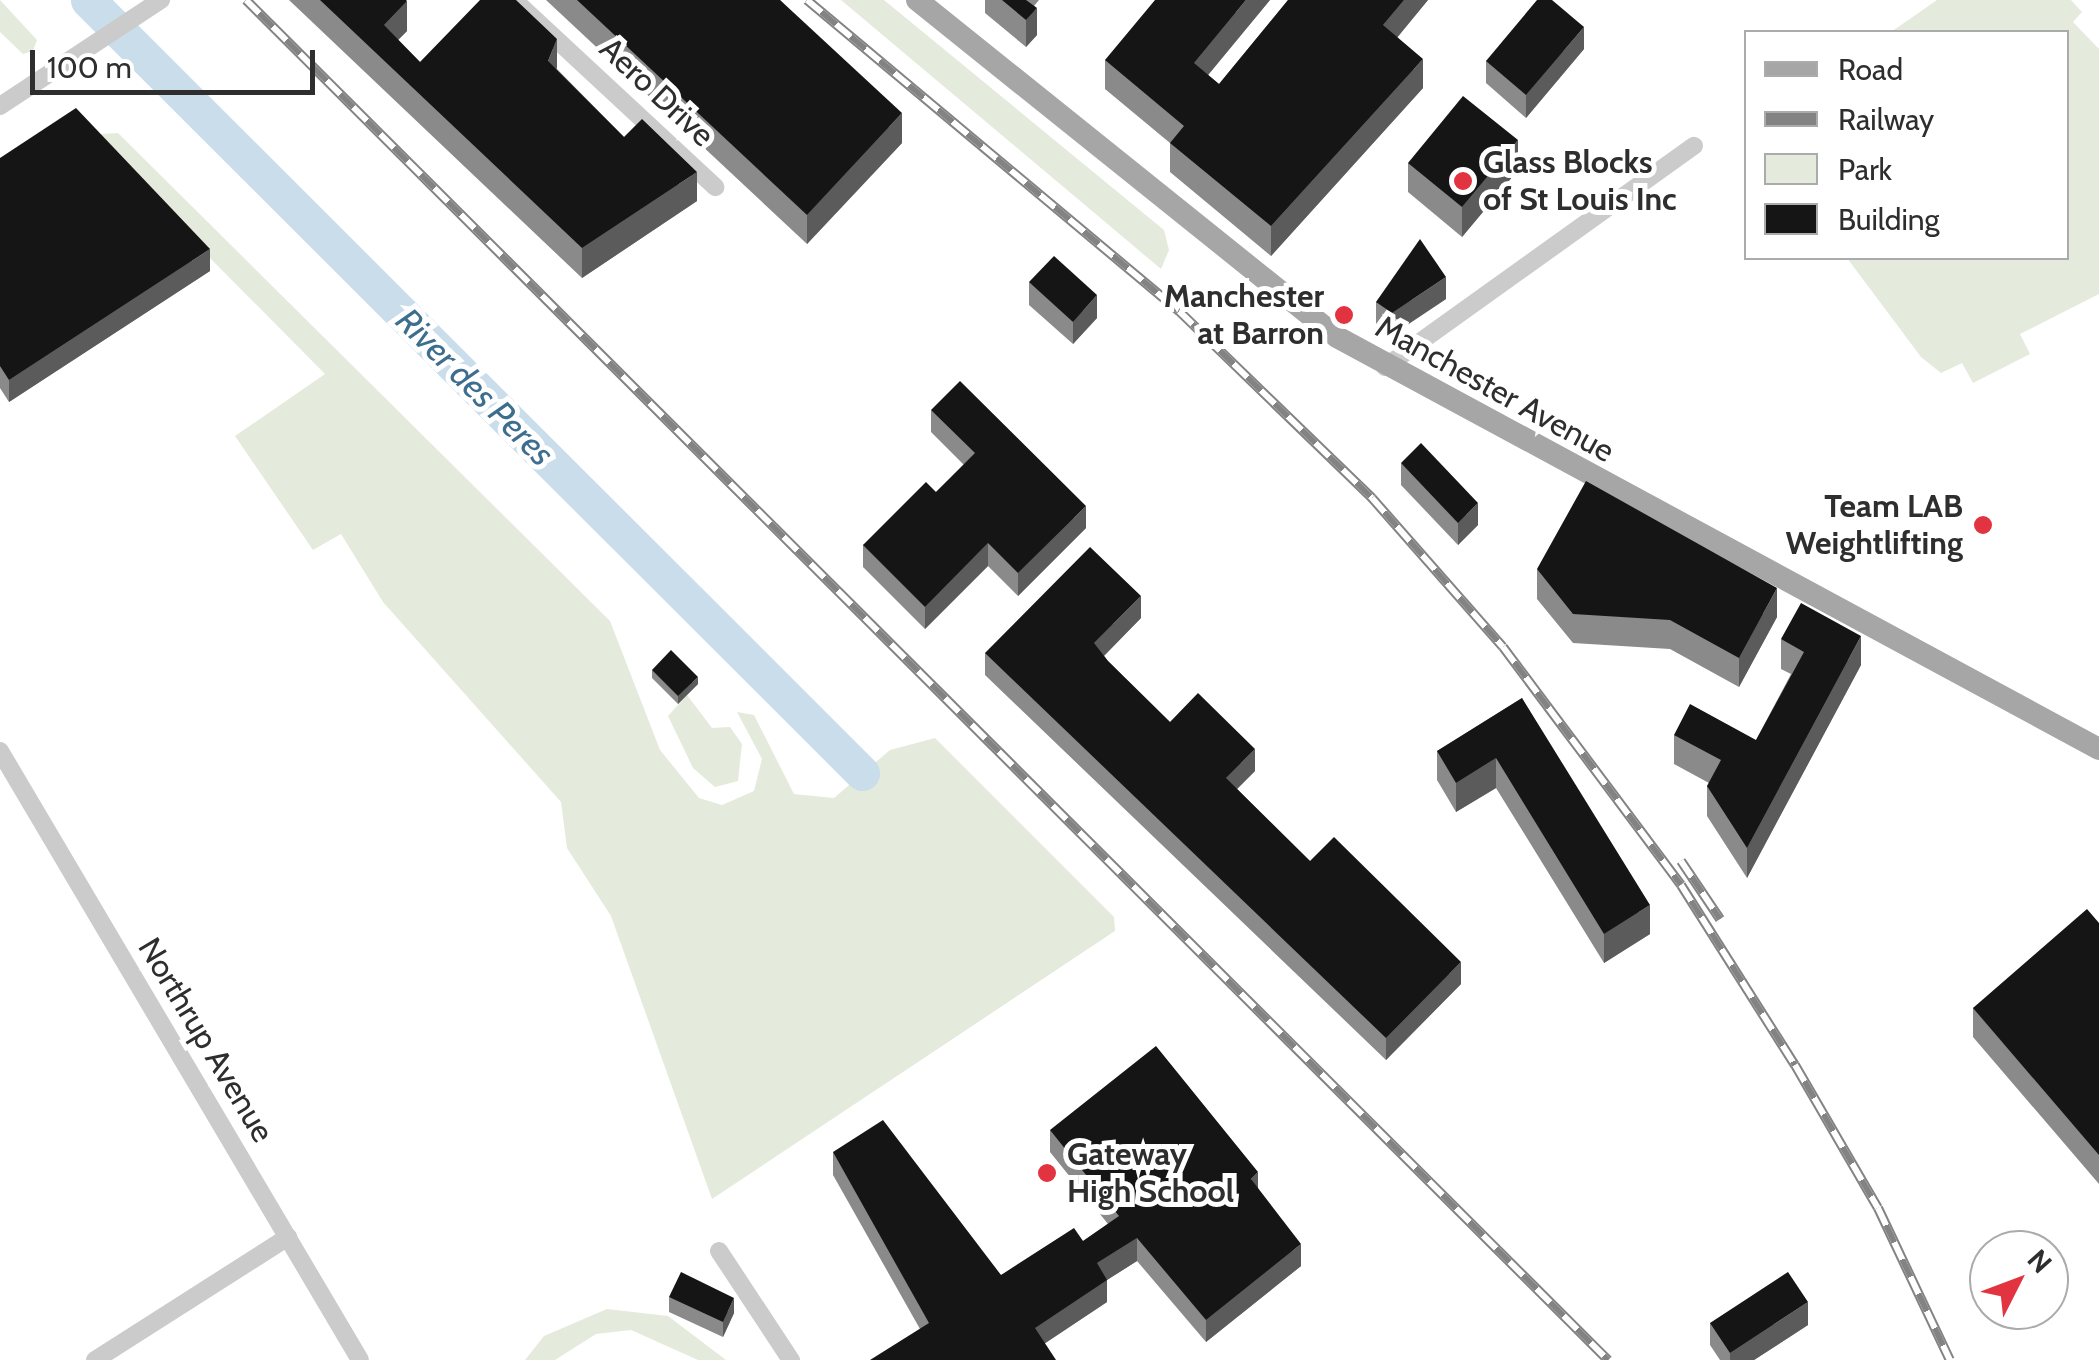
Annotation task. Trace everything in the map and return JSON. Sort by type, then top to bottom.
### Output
[{"type":"main road","name":"Manchester Avenue","points":[[917,0],[1244,270],[1385,367],[2099,749]]},
{"type":"street","points":[[0,106],[161,0]]},
{"type":"street","name":"Aero Drive","points":[[514,0],[714,187]]},
{"type":"street","points":[[1385,367],[1694,146]]},
{"type":"street","name":"Northrup Avenue","points":[[2,759],[360,1360]]},
{"type":"street","points":[[95,1360],[288,1238]]},
{"type":"street","points":[[718,1251],[791,1360]]},
{"type":"green space","points":[[0,0],[37,40],[33,51],[23,54],[0,32]]},
{"type":"green space","points":[[841,0],[884,0],[1164,230],[1169,250],[1161,269]]},
{"type":"green space","points":[[1937,0],[2071,0],[2082,12],[2073,22],[2099,49],[2099,294],[2020,334],[2030,354],[1973,383],[1962,363],[1941,373],[1921,357],[1848,260],[2069,260],[2069,30],[1894,30]]},
{"type":"green space","points":[[118,133],[610,621],[660,750],[699,798],[722,805],[754,791],[762,759],[737,712],[754,715],[794,794],[834,798],[890,750],[935,738],[1114,917],[1115,931],[712,1199],[611,916],[567,848],[561,802],[383,602],[341,534],[313,550],[235,436],[325,374],[99,146],[101,134]]},
{"type":"green space","points":[[687,695],[712,728],[730,727],[742,744],[738,781],[715,787],[693,768],[668,716]]},
{"type":"green space","points":[[607,1309],[668,1316],[726,1360],[698,1360],[631,1330],[596,1334],[555,1360],[525,1360],[544,1336]]},
{"type":"building","points":[[320,0],[406,0],[384,25],[420,62],[480,0],[516,0],[557,39],[548,61],[624,137],[642,119],[697,172],[582,248]]},
{"type":"building","points":[[577,0],[780,0],[902,113],[807,215]]},
{"type":"building","points":[[1002,0],[1026,0],[1037,8],[1026,20]]},
{"type":"building","points":[[1155,0],[1246,0],[1194,63],[1219,84],[1288,0],[1404,0],[1383,25],[1423,59],[1271,226],[1170,143],[1184,126],[1105,60]]},
{"type":"building","points":[[1537,0],[1552,0],[1584,27],[1526,95],[1486,61]]},
{"type":"building","points":[[1463,96],[1518,140],[1462,207],[1408,163]]},
{"type":"building","points":[[76,108],[210,249],[9,380],[0,366],[0,158]]},
{"type":"building","points":[[1420,239],[1446,277],[1392,313],[1376,302]]},
{"type":"building","points":[[1054,256],[1097,295],[1073,322],[1029,282]]},
{"type":"building","points":[[960,381],[1086,506],[1018,573],[988,543],[925,607],[863,545],[926,482],[936,492],[975,453],[931,410]]},
{"type":"building","points":[[1421,443],[1478,503],[1458,523],[1401,463]]},
{"type":"building","points":[[1586,481],[1777,588],[1739,658],[1670,620],[1573,614],[1537,569]]},
{"type":"building","points":[[1090,547],[1141,596],[1094,643],[1108,661],[1170,722],[1198,693],[1255,749],[1226,778],[1310,861],[1334,837],[1461,962],[1386,1038],[985,653]]},
{"type":"building","points":[[1801,603],[1861,636],[1747,848],[1707,786],[1721,760],[1674,735],[1690,704],[1756,740],[1804,652],[1781,639]]},
{"type":"building","points":[[671,650],[698,677],[678,696],[652,670]]},
{"type":"building","points":[[1522,698],[1650,905],[1604,934],[1496,758],[1456,783],[1437,751]]},
{"type":"building","points":[[2087,909],[2099,923],[2099,1155],[1973,1008]]},
{"type":"building","points":[[1156,1046],[1258,1172],[1251,1179],[1301,1244],[1206,1320],[1137,1238],[1097,1263],[1107,1280],[1035,1328],[1056,1360],[870,1360],[929,1323],[833,1152],[883,1120],[1001,1275],[1074,1228],[1083,1241],[1119,1216],[1050,1130]]},
{"type":"building","points":[[681,1272],[734,1298],[723,1322],[669,1297]]},
{"type":"building","points":[[1788,1272],[1808,1302],[1730,1353],[1710,1323]]},
{"type":"waterway","name":"River des Peres","points":[[88,0],[862,773]]},
{"type":"railway","points":[[246,0],[1608,1360]]},
{"type":"railway","points":[[807,0],[1179,311],[1372,498],[1503,647],[1681,885],[1795,1065],[1878,1208],[1950,1360]]},
{"type":"railway","points":[[1681,861],[1720,919]]},
{"type":"place","name":"Glass Blocks of St Louis Inc","points":[[1463,181]]},
{"type":"place","name":"Manchester at Barron","points":[[1344,315]]},
{"type":"place","name":"Team LAB Weightlifting","points":[[1983,525]]},
{"type":"place","name":"Gateway High School","points":[[1047,1173]]}]
